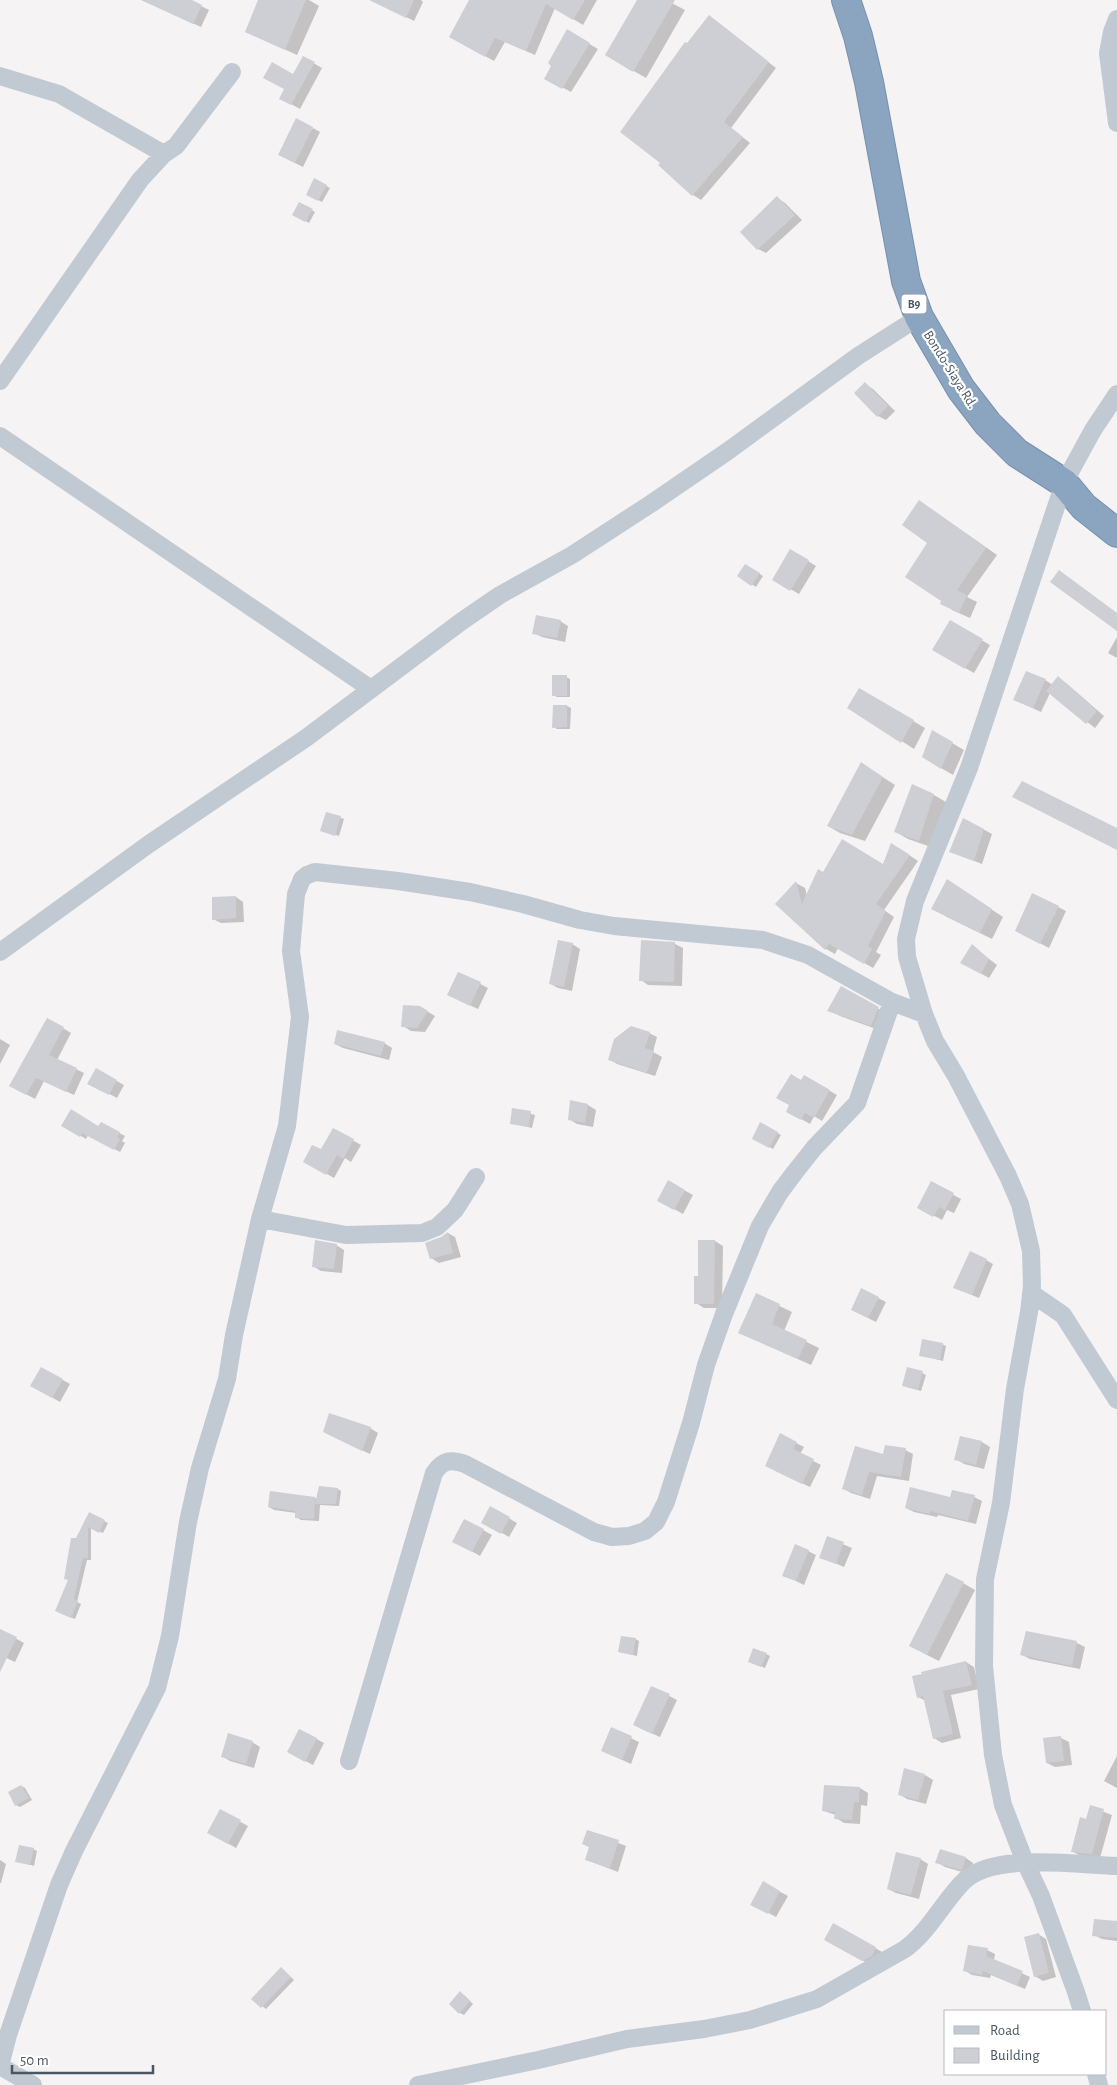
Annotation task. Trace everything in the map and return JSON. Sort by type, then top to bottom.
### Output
[{"type":"highway","name":"Bondo-Siaya Rd.","points":[[846,0],[858,36],[869,82],[906,281],[919,317],[961,389],[988,424],[1017,453],[1064,483],[1084,507],[1117,533]]},
{"type":"street","points":[[1117,18],[1108,53],[1117,124]]},
{"type":"street","points":[[0,381],[140,180],[164,154],[176,146],[232,72]]},
{"type":"street","points":[[0,76],[58,94],[164,154]]},
{"type":"street","points":[[0,952],[149,844],[306,738],[435,640],[500,595],[572,555],[652,503],[728,451],[858,356],[919,317]]},
{"type":"street","points":[[1082,2010],[1053,1928],[1003,1805],[995,1774],[984,1666],[985,1579],[1001,1503],[1031,1293],[1031,1251],[1020,1204],[1008,1176],[956,1076],[935,1041],[924,1014],[907,956],[908,925],[915,900],[969,768],[1064,483],[1093,430],[1117,394]]},
{"type":"street","points":[[0,436],[371,689]]},
{"type":"street","points":[[33,2085],[0,2066],[8,2035],[59,1885],[78,1843],[157,1688],[170,1636],[188,1522],[200,1468],[228,1379],[234,1335],[260,1219],[287,1126],[292,1099],[300,1017],[291,952],[298,885],[307,875],[315,872],[398,881],[470,892],[580,920],[614,926],[763,940],[808,955],[892,1002],[924,1014]]},
{"type":"street","points":[[349,1761],[434,1473],[444,1462],[453,1460],[465,1464],[594,1532],[612,1536],[629,1536],[645,1531],[656,1522],[691,1423],[706,1365],[724,1314],[760,1226],[780,1192],[814,1148],[857,1103],[892,1002]]},
{"type":"street","points":[[260,1219],[346,1235],[422,1233],[437,1227],[455,1210],[476,1177]]},
{"type":"street","points":[[1031,1293],[1063,1315],[1117,1400]]},
{"type":"street","points":[[418,2085],[627,2039],[704,2029],[750,2020],[809,2002],[888,1960],[917,1940],[961,1884],[974,1873],[995,1866],[1025,1862],[1117,1866]]},
{"type":"building","points":[[142,0],[192,0],[202,5],[193,24]]},
{"type":"building","points":[[258,0],[306,0],[285,50],[245,32]]},
{"type":"building","points":[[369,0],[414,0],[406,18]]},
{"type":"building","points":[[469,0],[585,0],[573,20],[546,4],[526,51],[495,38],[485,57],[449,37]]},
{"type":"building","points":[[637,0],[675,0],[633,72],[605,55]]},
{"type":"building","points":[[709,15],[769,62],[724,122],[743,137],[692,196],[658,165],[660,163],[620,132],[685,42],[687,43]]},
{"type":"building","points":[[567,29],[590,43],[562,89],[544,79],[551,66],[548,63]]},
{"type":"building","points":[[303,56],[315,62],[291,105],[279,99],[284,89],[263,78],[272,62],[293,74]]},
{"type":"building","points":[[296,118],[313,127],[295,163],[278,155]]},
{"type":"building","points":[[314,178],[327,185],[318,201],[306,195]]},
{"type":"building","points":[[777,196],[795,215],[757,250],[740,232]]},
{"type":"building","points":[[299,202],[313,209],[305,222],[292,215]]},
{"type":"building","points":[[865,382],[888,406],[877,417],[854,393]]},
{"type":"building","points":[[919,500],[986,548],[957,590],[967,595],[959,613],[940,604],[941,601],[905,577],[927,543],[902,525]]},
{"type":"building","points":[[790,549],[809,560],[790,591],[772,580]]},
{"type":"building","points":[[745,564],[760,573],[751,586],[737,576]]},
{"type":"building","points":[[1059,570],[1117,613],[1117,631],[1050,582]]},
{"type":"building","points":[[536,615],[561,620],[557,638],[532,634]]},
{"type":"building","points":[[950,620],[983,639],[965,669],[932,650]]},
{"type":"building","points":[[1026,671],[1046,679],[1033,708],[1013,700]]},
{"type":"building","points":[[552,675],[567,675],[567,696],[552,696]]},
{"type":"building","points":[[1058,676],[1097,711],[1086,724],[1046,691]]},
{"type":"building","points":[[859,688],[914,720],[901,743],[847,708]]},
{"type":"building","points":[[553,705],[567,705],[567,727],[552,728]]},
{"type":"building","points":[[932,730],[953,742],[941,769],[922,757]]},
{"type":"building","points":[[861,762],[883,777],[852,835],[827,826]]},
{"type":"building","points":[[1022,781],[1117,828],[1117,850],[1012,797]]},
{"type":"building","points":[[912,784],[934,794],[919,841],[894,832]]},
{"type":"building","points":[[326,812],[341,816],[335,836],[320,831]]},
{"type":"building","points":[[963,818],[984,829],[974,861],[949,852]]},
{"type":"building","points":[[842,839],[883,864],[891,843],[910,855],[876,904],[886,911],[868,946],[872,949],[864,964],[829,944],[825,950],[775,904],[796,881],[802,904],[818,869],[823,872]]},
{"type":"building","points":[[947,879],[992,909],[980,933],[931,909]]},
{"type":"building","points":[[1032,893],[1059,906],[1040,944],[1015,931]]},
{"type":"building","points":[[236,896],[236,918],[212,920],[212,897]]},
{"type":"building","points":[[558,940],[573,943],[564,987],[549,984]]},
{"type":"building","points":[[641,940],[675,942],[674,982],[639,981]]},
{"type":"building","points":[[972,944],[989,959],[981,974],[960,963]]},
{"type":"building","points":[[458,972],[481,982],[470,1006],[447,995]]},
{"type":"building","points":[[841,986],[879,1007],[871,1026],[827,1011]]},
{"type":"building","points":[[403,1005],[420,1006],[428,1011],[417,1028],[401,1027]]},
{"type":"building","points":[[47,1018],[64,1027],[49,1055],[77,1068],[66,1092],[36,1078],[26,1095],[9,1086]]},
{"type":"building","points":[[631,1026],[650,1032],[645,1048],[654,1051],[647,1073],[608,1060],[614,1039]]},
{"type":"building","points":[[337,1030],[385,1042],[381,1056],[334,1044]]},
{"type":"building","points":[[96,1068],[117,1080],[109,1095],[87,1084]]},
{"type":"building","points":[[791,1074],[801,1080],[804,1075],[830,1090],[814,1118],[805,1113],[801,1120],[786,1112],[789,1105],[776,1098]]},
{"type":"building","points":[[570,1100],[588,1104],[585,1123],[568,1120]]},
{"type":"building","points":[[512,1108],[531,1111],[529,1127],[510,1124]]},
{"type":"building","points":[[71,1109],[98,1126],[101,1122],[120,1132],[117,1137],[120,1139],[114,1150],[82,1133],[80,1137],[61,1126]]},
{"type":"building","points":[[760,1122],[778,1132],[769,1148],[752,1139]]},
{"type":"building","points":[[333,1128],[354,1139],[343,1159],[337,1155],[326,1175],[303,1162],[312,1145],[321,1149]]},
{"type":"building","points":[[668,1180],[685,1190],[674,1210],[657,1201]]},
{"type":"building","points":[[931,1181],[954,1193],[945,1210],[939,1207],[933,1217],[917,1208]]},
{"type":"building","points":[[448,1232],[453,1253],[430,1259],[425,1243]]},
{"type":"building","points":[[315,1240],[337,1244],[334,1269],[312,1267]]},
{"type":"building","points":[[698,1240],[715,1240],[714,1304],[694,1304],[694,1276],[698,1276]]},
{"type":"building","points":[[970,1251],[987,1259],[972,1295],[953,1288]]},
{"type":"building","points":[[861,1288],[879,1297],[868,1318],[851,1310]]},
{"type":"building","points":[[756,1293],[780,1304],[772,1324],[807,1340],[798,1359],[738,1333]]},
{"type":"building","points":[[922,1339],[943,1343],[940,1360],[919,1356]]},
{"type":"building","points":[[41,1367],[63,1379],[52,1398],[30,1386]]},
{"type":"building","points":[[907,1367],[923,1371],[918,1390],[902,1386]]},
{"type":"building","points":[[329,1413],[371,1427],[362,1451],[323,1432]]},
{"type":"building","points":[[780,1433],[797,1442],[793,1449],[814,1459],[802,1484],[765,1466]]},
{"type":"building","points":[[960,1436],[982,1441],[976,1465],[954,1460]]},
{"type":"building","points":[[885,1445],[906,1448],[901,1477],[869,1472],[862,1495],[842,1489],[855,1446],[883,1454]]},
{"type":"building","points":[[319,1486],[338,1488],[336,1504],[315,1504]]},
{"type":"building","points":[[910,1487],[950,1497],[952,1490],[975,1495],[968,1521],[930,1511],[929,1514],[905,1508]]},
{"type":"building","points":[[270,1491],[315,1497],[314,1519],[295,1518],[295,1511],[268,1507]]},
{"type":"building","points":[[490,1506],[510,1517],[501,1534],[481,1523]]},
{"type":"building","points":[[89,1512],[105,1520],[99,1533],[88,1527],[88,1558],[83,1558],[74,1599],[78,1601],[71,1618],[55,1611],[68,1580],[64,1579],[71,1538],[76,1538]]},
{"type":"building","points":[[464,1519],[484,1529],[472,1552],[452,1542]]},
{"type":"building","points":[[827,1536],[844,1542],[836,1564],[819,1558]]},
{"type":"building","points":[[795,1544],[809,1550],[796,1581],[782,1576]]},
{"type":"building","points":[[946,1573],[964,1582],[927,1655],[909,1646]]},
{"type":"building","points":[[0,1629],[17,1637],[0,1672]]},
{"type":"building","points":[[1026,1631],[1077,1641],[1072,1666],[1020,1655]]},
{"type":"building","points":[[621,1636],[636,1638],[633,1655],[618,1652]]},
{"type":"building","points":[[753,1648],[767,1653],[761,1667],[748,1662]]},
{"type":"building","points":[[966,1661],[972,1685],[943,1691],[953,1734],[933,1739],[923,1696],[917,1698],[912,1676]]},
{"type":"building","points":[[651,1686],[670,1694],[652,1734],[633,1725]]},
{"type":"building","points":[[611,1727],[632,1736],[622,1760],[601,1751]]},
{"type":"building","points":[[299,1729],[317,1738],[305,1762],[287,1752]]},
{"type":"building","points":[[228,1733],[253,1741],[246,1764],[221,1757]]},
{"type":"building","points":[[1061,1736],[1064,1761],[1046,1763],[1043,1738]]},
{"type":"building","points":[[904,1768],[925,1774],[918,1800],[898,1795]]},
{"type":"building","points":[[21,1785],[29,1798],[15,1806],[8,1792]]},
{"type":"building","points":[[824,1785],[860,1787],[859,1802],[854,1802],[852,1820],[834,1819],[835,1812],[822,1811]]},
{"type":"building","points":[[1090,1805],[1104,1809],[1092,1854],[1071,1852],[1080,1817],[1086,1819]]},
{"type":"building","points":[[220,1809],[241,1820],[228,1844],[207,1833]]},
{"type":"building","points":[[587,1830],[619,1840],[610,1868],[585,1860],[589,1847],[582,1844]]},
{"type":"building","points":[[19,1845],[34,1848],[30,1865],[15,1862]]},
{"type":"building","points":[[940,1849],[966,1857],[962,1870],[935,1863]]},
{"type":"building","points":[[896,1852],[921,1858],[911,1895],[887,1889]]},
{"type":"building","points":[[763,1881],[780,1891],[768,1914],[750,1905]]},
{"type":"building","points":[[1094,1919],[1117,1921],[1117,1938],[1092,1936]]},
{"type":"building","points":[[833,1923],[876,1947],[872,1956],[862,1961],[824,1940]]},
{"type":"building","points":[[1039,1933],[1049,1973],[1034,1977],[1024,1937]]},
{"type":"building","points":[[968,1945],[988,1948],[986,1956],[1023,1971],[1017,1986],[983,1971],[982,1975],[963,1971]]},
{"type":"building","points":[[281,1967],[291,1977],[261,2008],[251,1999]]},
{"type":"building","points":[[460,1991],[470,2001],[459,2014],[449,2004]]}]
